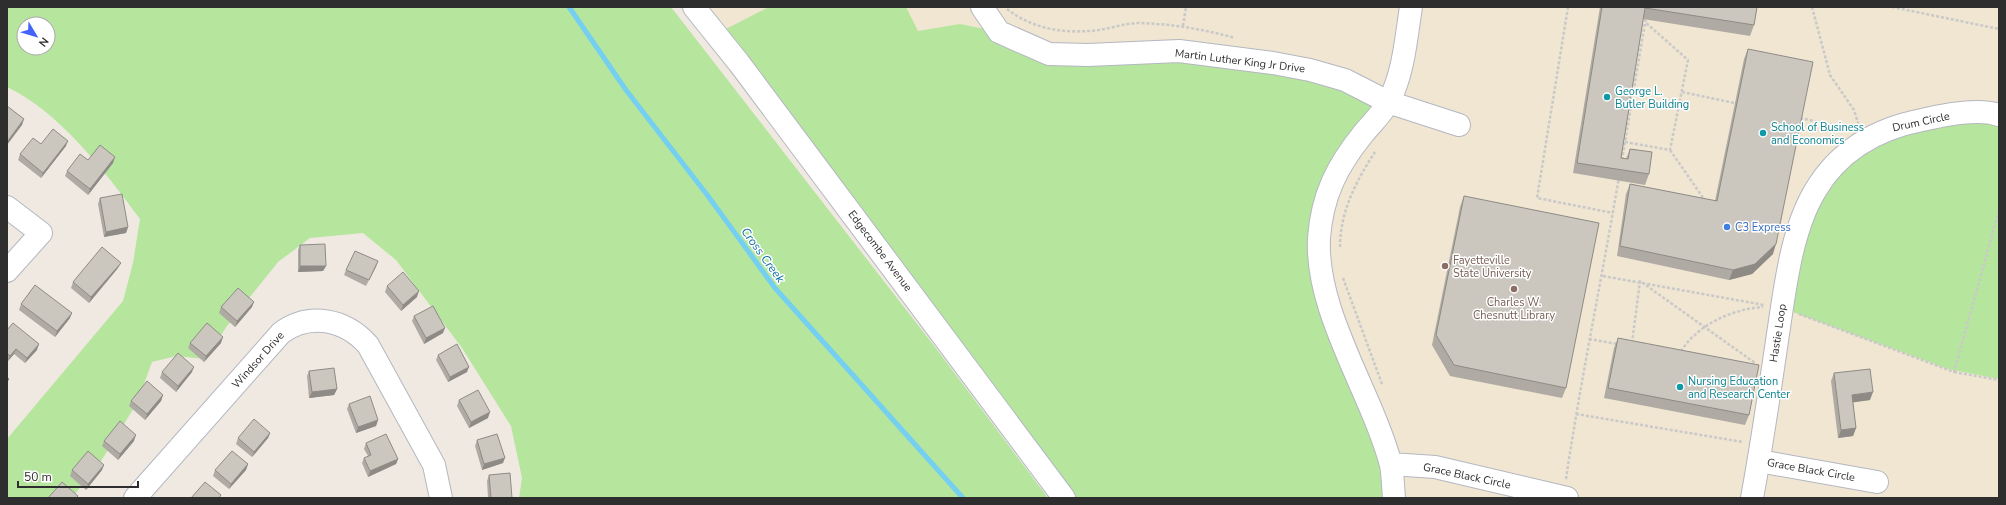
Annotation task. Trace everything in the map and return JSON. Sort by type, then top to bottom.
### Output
[{"type":"street","name":"Edgecombe Avenue","points":[[694,7],[749,76],[1064,498]]},
{"type":"street","name":"Martin Luther King Jr Drive","points":[[982,7],[999,32],[1049,54],[1088,55],[1179,51],[1273,63],[1310,70],[1346,80],[1388,102],[1459,125]]},
{"type":"street","points":[[1394,498],[1391,464],[1331,310],[1320,263],[1319,239],[1329,186],[1344,156],[1388,102],[1400,72],[1412,7]]},
{"type":"street","name":"Drum Circle","points":[[1788,277],[1805,210],[1815,191],[1843,157],[1859,144],[1879,132],[1900,124],[1935,117],[1991,112],[1999,115]]},
{"type":"street","points":[[7,271],[41,233],[14,212]]},
{"type":"street","name":"Hastie Loop","points":[[1759,461],[1788,277]]},
{"type":"street","name":"Windsor Drive","points":[[135,498],[280,333],[300,322],[321,320],[332,321],[352,331],[368,345],[434,465],[441,498]]},
{"type":"street","name":"Grace Black Circle","points":[[1752,498],[1759,461],[1877,482]]},
{"type":"street","name":"Grace Black Circle","points":[[1391,464],[1435,467],[1566,492]]},
{"type":"path","points":[[1183,26],[1186,7]]},
{"type":"path","points":[[1568,7],[1537,198],[1613,213]]},
{"type":"path","points":[[1812,7],[1830,75],[1854,110],[1858,121],[1856,125]]},
{"type":"path","points":[[1892,7],[1999,29]]},
{"type":"path","points":[[1622,163],[1646,15]]},
{"type":"path","points":[[1645,22],[1688,60],[1670,150]]},
{"type":"path","points":[[1682,92],[1742,105]]},
{"type":"path","points":[[1795,117],[1854,130]]},
{"type":"path","points":[[1625,142],[1670,150],[1709,206]]},
{"type":"path","points":[[1340,250],[1345,211],[1356,183],[1379,146]]},
{"type":"path","points":[[1566,492],[1576,414],[1589,339],[1603,276],[1620,170]]},
{"type":"path","points":[[1954,372],[1999,210]]},
{"type":"path","points":[[1342,272],[1347,291],[1384,388]]},
{"type":"path","points":[[1603,276],[1772,306],[1751,307],[1704,327],[1694,335],[1680,352]]},
{"type":"path","points":[[1640,282],[1761,366],[1746,364]]},
{"type":"path","points":[[1589,339],[1632,346],[1640,282]]},
{"type":"path","points":[[1782,308],[1954,372],[1999,380]]},
{"type":"path","points":[[1673,351],[1688,353]]},
{"type":"path","points":[[1576,414],[1747,442]]},
{"type":"shaded area","name":"Fayetteville State University","points":[[679,7],[1999,7],[1999,498],[1064,498]]},
{"type":"green space","points":[[7,7],[671,7],[935,347],[1048,498],[519,498],[522,478],[511,426],[462,348],[396,260],[363,233],[310,238],[278,262],[227,326],[205,359],[176,356],[152,362],[137,403],[103,458],[72,498],[7,498],[7,439],[123,301],[133,263],[140,219],[97,163],[63,127],[45,111],[7,87]]},
{"type":"green space","points":[[769,7],[906,7],[918,31],[960,24],[999,32],[1049,54],[1273,63],[1388,102],[1344,156],[1320,256],[1393,498],[1065,498],[716,34]]},
{"type":"green space","points":[[1999,115],[1999,379],[1948,369],[1782,308],[1805,210],[1859,144]]},
{"type":"building","name":"George L. Butler Building","points":[[1602,7],[1757,7],[1754,25],[1645,8],[1621,158],[1628,159],[1630,149],[1652,152],[1649,174],[1577,163]]},
{"type":"building","name":"School of Business and Economics","points":[[1748,49],[1813,62],[1776,244],[1755,264],[1733,270],[1620,246],[1630,184],[1717,201]]},
{"type":"building","points":[[7,106],[24,119],[7,142]]},
{"type":"building","points":[[53,129],[68,141],[43,173],[20,154],[33,138],[41,144]]},
{"type":"building","points":[[100,145],[115,157],[90,189],[67,171],[80,154],[88,160]]},
{"type":"building","points":[[122,194],[128,227],[106,232],[100,198]]},
{"type":"building","name":"Charles W. Chesnutt Library","points":[[1464,196],[1599,223],[1566,388],[1454,365],[1436,335]]},
{"type":"building","points":[[325,244],[326,266],[300,266],[300,245]]},
{"type":"building","points":[[102,247],[121,263],[91,297],[73,282]]},
{"type":"building","points":[[355,251],[378,261],[369,280],[346,270]]},
{"type":"building","points":[[403,272],[419,291],[403,305],[387,286]]},
{"type":"building","points":[[35,285],[72,313],[57,331],[21,304]]},
{"type":"building","points":[[238,288],[254,302],[237,321],[221,307]]},
{"type":"building","points":[[433,306],[445,328],[426,338],[414,316]]},
{"type":"building","points":[[13,323],[39,344],[27,358],[16,349],[10,356],[7,353],[7,330]]},
{"type":"building","points":[[207,323],[223,337],[206,356],[190,343]]},
{"type":"building","name":"Nursing Education and Research Center","points":[[1618,338],[1759,365],[1749,415],[1608,388]]},
{"type":"building","points":[[457,344],[469,367],[450,377],[438,355]]},
{"type":"building","points":[[178,353],[194,367],[178,386],[162,372]]},
{"type":"building","points":[[334,368],[337,389],[312,392],[309,371]]},
{"type":"building","points":[[1870,369],[1873,392],[1852,395],[1856,428],[1841,430],[1834,373]]},
{"type":"building","points":[[147,381],[163,395],[147,414],[131,401]]},
{"type":"building","points":[[478,390],[490,412],[471,422],[459,400]]},
{"type":"building","points":[[370,396],[378,420],[358,427],[349,404]]},
{"type":"building","points":[[254,419],[270,433],[254,452],[238,438]]},
{"type":"building","points":[[120,421],[136,435],[120,454],[104,441]]},
{"type":"building","points":[[386,434],[398,459],[370,471],[364,458],[371,455],[366,443]]},
{"type":"building","points":[[497,434],[505,458],[484,464],[477,440]]},
{"type":"building","points":[[88,451],[104,465],[88,484],[72,470]]},
{"type":"building","points":[[232,451],[248,464],[231,484],[215,470]]},
{"type":"building","points":[[510,473],[512,498],[491,498],[489,475]]},
{"type":"building","points":[[62,482],[78,496],[76,498],[48,498]]},
{"type":"building","points":[[205,482],[221,495],[219,498],[191,498]]},
{"type":"waterway","name":"Cross Creek","points":[[569,7],[626,90],[708,196],[775,288],[963,498]]},
{"type":"place","name":"George L. Butler Building","points":[[1607,97]]},
{"type":"place","name":"School of Business and Economics","points":[[1763,133]]},
{"type":"place","name":"C3 Express","points":[[1727,227]]},
{"type":"place","name":"Fayetteville State University","points":[[1445,266]]},
{"type":"place","name":"Charles W. Chesnutt Library","points":[[1514,289]]},
{"type":"place","name":"Nursing Education and Research Center","points":[[1680,387]]}]
